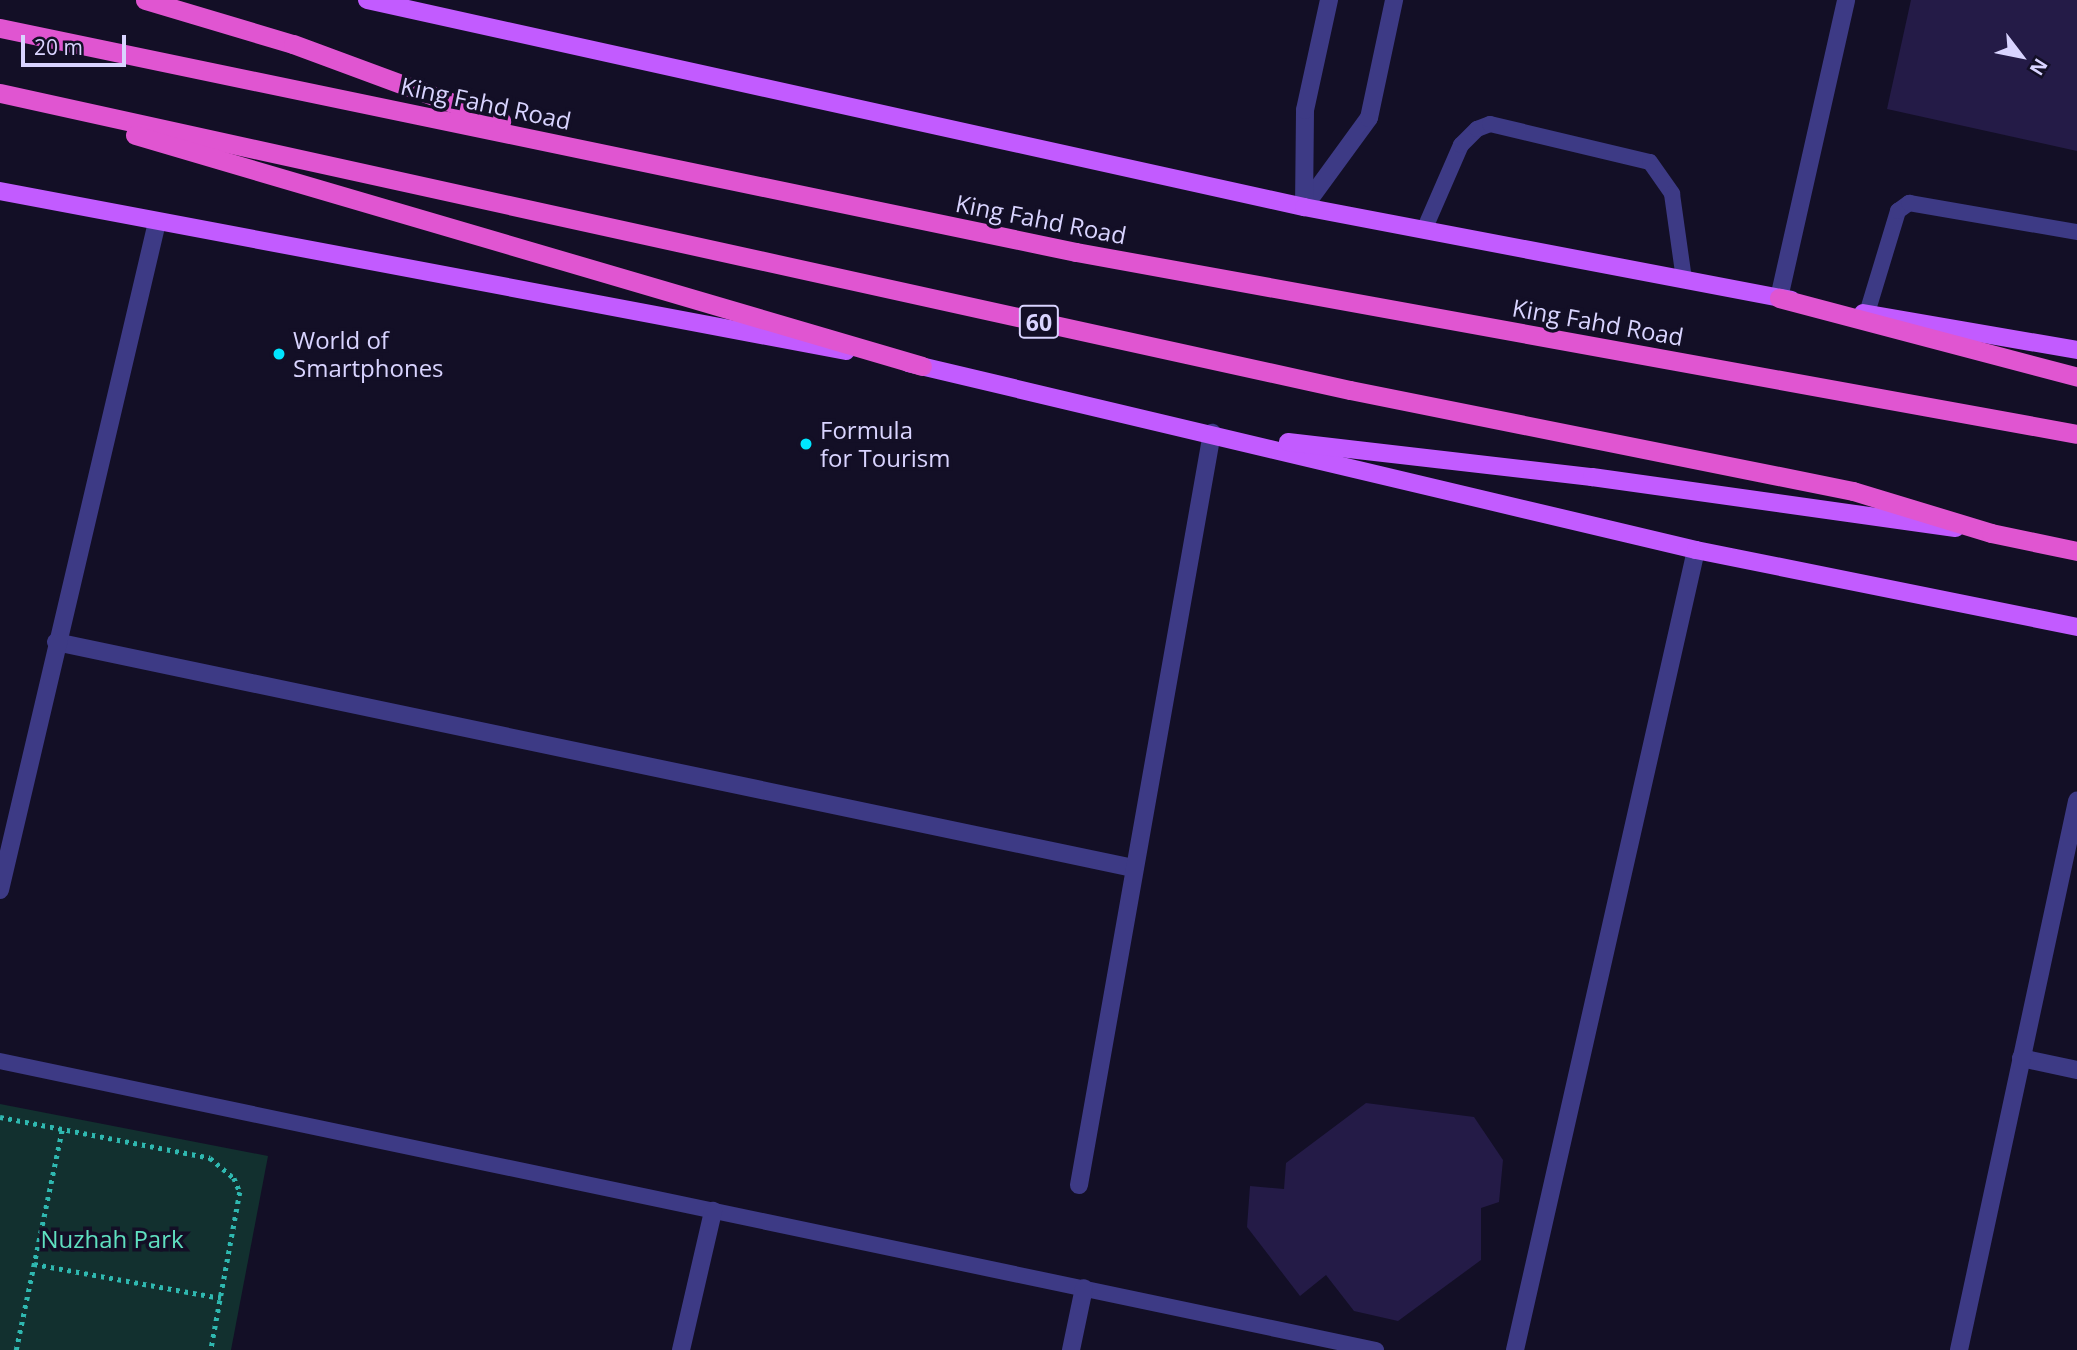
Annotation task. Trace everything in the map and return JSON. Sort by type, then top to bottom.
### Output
[{"type":"highway","points":[[145,0],[293,44],[561,143]]},
{"type":"highway","name":"King Fahd Road","points":[[0,28],[1076,252],[2077,434]]},
{"type":"highway","points":[[0,94],[922,366]]},
{"type":"highway","name":"60","points":[[0,94],[1350,390],[1853,491],[1991,533],[2077,551]]},
{"type":"highway","points":[[1779,298],[2077,377]]},
{"type":"main road","points":[[367,0],[1304,207],[1779,298],[2077,350]]},
{"type":"main road","points":[[0,191],[922,366],[1696,550],[2077,627]]},
{"type":"main road","points":[[1212,433],[1592,477],[1991,533]]},
{"type":"street","points":[[1304,207],[1305,110],[1329,0]]},
{"type":"street","points":[[1304,207],[1369,118],[1394,0]]},
{"type":"street","points":[[1779,298],[1846,0]]},
{"type":"street","points":[[0,890],[56,642],[157,222]]},
{"type":"street","points":[[1079,1185],[1212,433]]},
{"type":"street","points":[[1515,1350],[1696,550]]},
{"type":"street","points":[[56,642],[1133,868]]},
{"type":"street","points":[[1959,1350],[2077,801]]},
{"type":"street","points":[[2021,1058],[2077,1070]]},
{"type":"street","points":[[681,1350],[713,1211]]},
{"type":"street","points":[[1070,1350],[1084,1289]]},
{"type":"lane","points":[[1424,230],[1461,145],[1477,129],[1490,124],[1650,162],[1672,194],[1684,279]]},
{"type":"lane","points":[[1867,313],[1899,211],[1909,203],[2077,232]]},
{"type":"lane","points":[[0,1061],[1376,1350]]},
{"type":"path","points":[[0,1117],[210,1158],[234,1178],[240,1192],[211,1350]]},
{"type":"path","points":[[16,1350],[62,1129]]},
{"type":"path","points":[[34,1264],[221,1298]]},
{"type":"green space","name":"Nuzhah Park","points":[[0,1104],[268,1156],[231,1350],[0,1350]]},
{"type":"building","points":[[1911,0],[2077,0],[2077,151],[1887,109]]},
{"type":"building","points":[[1366,1103],[1474,1117],[1503,1160],[1499,1202],[1481,1208],[1481,1260],[1398,1321],[1354,1311],[1326,1275],[1300,1296],[1247,1227],[1250,1186],[1284,1189],[1286,1163]]},
{"type":"place","name":"World of Smartphones","points":[[279,354]]},
{"type":"place","name":"Formula for Tourism","points":[[806,444]]}]
